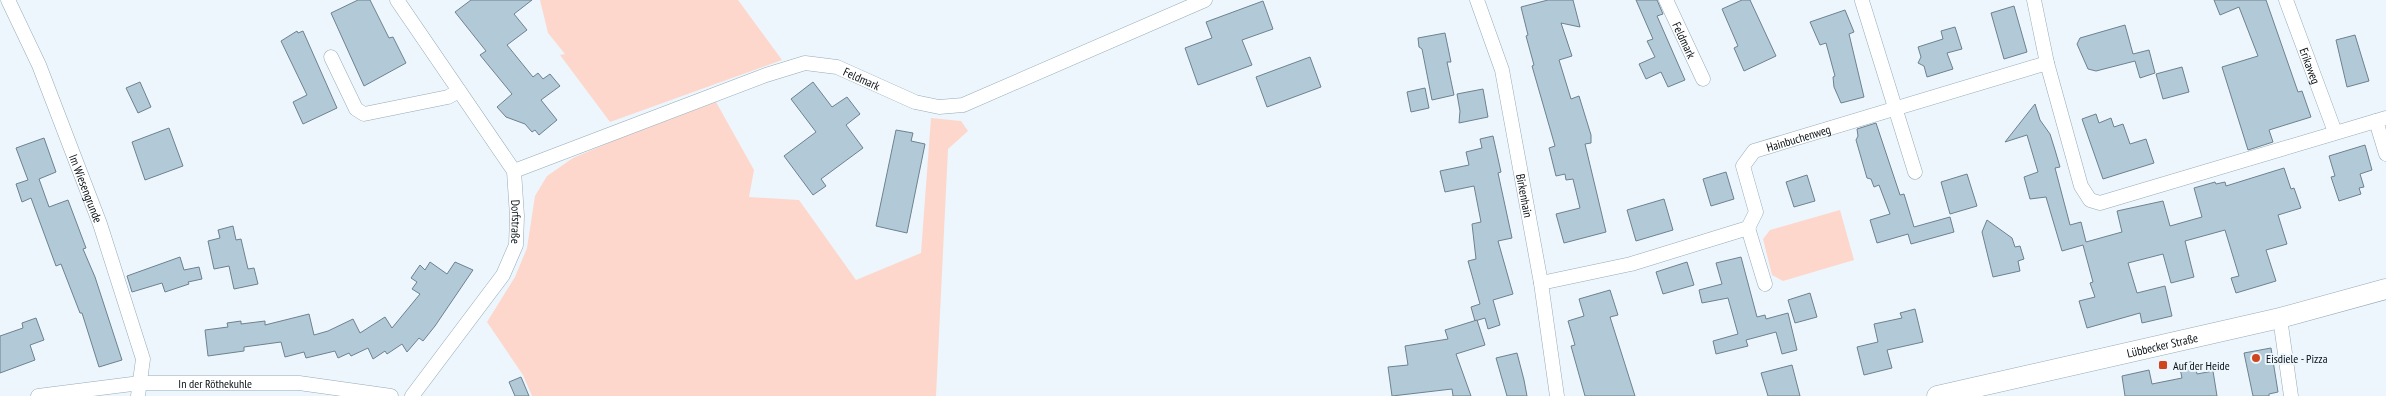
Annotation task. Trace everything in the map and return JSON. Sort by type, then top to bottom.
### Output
[{"type":"main road","name":"Lübbecker Straße","points":[[1937,396],[2280,318],[2386,289]]},
{"type":"street","name":"Im Wiesengrunde","points":[[8,0],[39,65],[100,224],[143,359],[139,390]]},
{"type":"street","points":[[397,0],[514,171]]},
{"type":"street","name":"Feldmark","points":[[514,171],[766,75],[805,63],[837,68],[915,102],[939,107],[963,105],[1205,0]]},
{"type":"street","name":"Birkenhain","points":[[1477,0],[1502,70],[1541,283],[1557,396]]},
{"type":"street","name":"Feldmark","points":[[1666,0],[1703,79]]},
{"type":"street","points":[[2034,0],[2047,63],[2081,186],[2090,200],[2100,203],[2381,119],[2386,154]]},
{"type":"street","name":"Erikaweg","points":[[2286,0],[2335,132]]},
{"type":"street","points":[[1862,1],[1894,110],[1915,172]]},
{"type":"street","points":[[331,57],[356,109],[364,114],[448,97],[459,91]]},
{"type":"street","name":"Hainbuchenweg","points":[[1748,228],[1756,212],[1744,166],[1754,151],[2047,63]]},
{"type":"street","name":"Dorfstraße","points":[[412,396],[503,275],[516,246],[517,216],[514,171]]},
{"type":"street","points":[[1541,283],[1632,264],[1748,228],[1765,284]]},
{"type":"street","points":[[2280,318],[2291,396]]},
{"type":"street","name":"In der Röthekuhle","points":[[38,396],[299,383],[391,396]]},
{"type":"shaded area","points":[[540,0],[738,0],[782,60],[610,122],[560,55],[565,54],[548,33]]},
{"type":"shaded area","points":[[716,102],[754,170],[749,197],[799,200],[856,280],[921,253],[931,118],[961,121],[968,131],[948,149],[936,396],[532,396],[523,375],[487,322],[515,277],[527,248],[535,196],[547,176],[573,158]]},
{"type":"shaded area","points":[[1840,210],[1854,260],[1783,281],[1772,275],[1763,239],[1770,230]]},
{"type":"building","points":[[358,0],[370,0],[389,38],[393,37],[406,63],[364,86],[331,13]]},
{"type":"building","points":[[471,0],[532,0],[514,14],[527,30],[507,45],[533,77],[538,73],[543,79],[550,74],[560,86],[541,100],[557,120],[539,135],[535,130],[532,132],[525,124],[506,117],[497,107],[512,94],[480,55],[486,51],[455,12]]},
{"type":"building","points":[[1548,0],[1573,0],[1580,27],[1561,23],[1572,56],[1559,60],[1571,99],[1579,96],[1591,135],[1591,143],[1585,144],[1606,232],[1564,243],[1556,214],[1580,208],[1573,179],[1566,180],[1565,174],[1556,176],[1549,148],[1555,146],[1532,66],[1534,65],[1521,7]]},
{"type":"building","points":[[1636,0],[1657,0],[1663,14],[1657,16],[1685,80],[1668,87],[1661,72],[1646,79],[1639,64],[1655,57],[1647,41],[1653,39]]},
{"type":"building","points":[[1742,0],[1750,0],[1776,56],[1744,71],[1734,48],[1738,46],[1722,9]]},
{"type":"building","points":[[2214,0],[2266,0],[2298,92],[2302,91],[2311,117],[2269,130],[2273,142],[2248,150],[2222,67],[2258,56],[2239,7],[2220,15]]},
{"type":"building","points":[[1263,1],[1273,29],[1242,40],[1252,65],[1198,85],[1185,48],[1212,38],[1206,22]]},
{"type":"building","points":[[2014,6],[2027,52],[2004,59],[1991,13]]},
{"type":"building","points":[[1845,10],[1854,32],[1849,34],[1864,97],[1841,103],[1834,87],[1833,77],[1835,76],[1826,43],[1820,45],[1810,22]]},
{"type":"building","points":[[2125,25],[2133,54],[2149,50],[2155,73],[2140,78],[2135,61],[2096,71],[2088,69],[2077,44],[2080,38]]},
{"type":"building","points":[[1955,27],[1962,49],[1947,53],[1953,69],[1927,77],[1924,66],[1918,63],[1921,57],[1918,47],[1943,39],[1941,31]]},
{"type":"building","points":[[297,31],[298,33],[303,31],[337,108],[303,124],[293,102],[307,95],[281,41]]},
{"type":"building","points":[[1445,33],[1451,62],[1447,62],[1454,95],[1432,100],[1418,38]]},
{"type":"building","points":[[2355,35],[2369,81],[2347,87],[2336,40]]},
{"type":"building","points":[[1310,57],[1321,87],[1267,107],[1256,77]]},
{"type":"building","points":[[2182,67],[2189,92],[2163,99],[2156,74]]},
{"type":"building","points":[[140,82],[151,107],[138,113],[126,88]]},
{"type":"building","points":[[813,82],[832,107],[847,97],[860,114],[846,125],[863,148],[821,179],[826,186],[813,195],[784,156],[816,132],[791,99]]},
{"type":"building","points":[[1425,88],[1429,108],[1411,112],[1407,92]]},
{"type":"building","points":[[1483,89],[1488,117],[1459,123],[1460,111],[1457,94]]},
{"type":"building","points":[[2035,104],[2040,120],[2050,134],[2060,167],[2055,168],[2070,225],[2081,222],[2086,242],[2122,232],[2117,211],[2163,201],[2170,226],[2202,217],[2194,188],[2215,182],[2216,184],[2225,182],[2226,186],[2284,168],[2291,189],[2294,188],[2301,208],[2278,215],[2287,244],[2266,250],[2276,281],[2236,293],[2231,278],[2239,276],[2225,230],[2185,241],[2194,277],[2171,283],[2163,254],[2128,263],[2137,293],[2165,286],[2172,316],[2142,323],[2140,313],[2087,328],[2079,301],[2095,297],[2090,283],[2093,282],[2083,245],[2062,251],[2046,197],[2030,199],[2024,177],[2038,172],[2027,135],[2005,142]]},
{"type":"building","points":[[2096,114],[2099,123],[2111,118],[2114,127],[2123,124],[2130,144],[2146,139],[2154,163],[2103,179],[2082,119]]},
{"type":"building","points":[[1876,123],[1900,195],[1904,194],[1914,227],[1950,217],[1954,232],[1911,244],[1908,234],[1877,243],[1870,220],[1890,214],[1879,185],[1874,187],[1871,179],[1867,178],[1856,140],[1858,136],[1857,129]]},
{"type":"building","points":[[169,128],[183,166],[145,180],[132,142]]},
{"type":"building","points":[[896,130],[913,133],[911,141],[925,144],[907,233],[876,226]]},
{"type":"building","points":[[1493,136],[1501,172],[1498,173],[1512,238],[1498,241],[1513,294],[1493,300],[1500,325],[1488,329],[1485,318],[1475,321],[1471,307],[1480,304],[1468,261],[1476,259],[1472,224],[1481,222],[1474,186],[1445,192],[1440,171],[1469,165],[1466,152],[1482,148],[1480,139]]},
{"type":"building","points":[[44,138],[56,172],[39,179],[49,207],[68,200],[86,248],[83,249],[95,277],[122,360],[99,367],[82,313],[80,313],[61,264],[56,266],[31,198],[22,202],[16,184],[28,180],[16,148]]},
{"type":"building","points":[[2365,145],[2372,170],[2360,174],[2364,187],[2359,188],[2361,194],[2339,201],[2331,177],[2335,176],[2329,156]]},
{"type":"building","points":[[1726,172],[1734,199],[1711,206],[1703,179]]},
{"type":"building","points":[[1967,174],[1977,206],[1950,214],[1941,182]]},
{"type":"building","points":[[1807,175],[1815,201],[1794,207],[1786,182]]},
{"type":"building","points":[[1664,199],[1673,230],[1636,241],[1627,210]]},
{"type":"building","points":[[1987,220],[2012,238],[2015,247],[2020,246],[2024,259],[2018,261],[2020,271],[1993,277],[1982,232]]},
{"type":"building","points":[[233,226],[236,240],[241,239],[248,269],[254,268],[258,284],[234,289],[229,266],[214,269],[208,241],[220,238],[218,230]]},
{"type":"building","points":[[180,257],[184,270],[199,267],[202,279],[188,282],[189,284],[165,292],[162,283],[132,292],[127,276]]},
{"type":"building","points":[[1741,257],[1757,317],[1765,315],[1766,319],[1788,313],[1797,350],[1782,354],[1776,332],[1746,340],[1748,346],[1716,354],[1713,341],[1738,334],[1728,298],[1702,303],[1699,290],[1722,284],[1716,263]]},
{"type":"building","points":[[430,262],[447,274],[455,262],[473,270],[423,341],[419,338],[407,352],[402,344],[387,354],[385,351],[373,359],[368,348],[351,356],[349,353],[338,358],[335,351],[306,358],[304,352],[285,357],[281,342],[244,347],[244,351],[208,356],[205,330],[228,327],[227,323],[241,321],[241,324],[265,321],[265,325],[309,314],[314,335],[328,331],[353,319],[360,333],[385,317],[392,328],[420,294],[412,289],[417,282],[411,278],[420,265],[425,270]]},
{"type":"building","points":[[1687,262],[1694,285],[1663,294],[1656,272]]},
{"type":"building","points":[[1610,290],[1618,315],[1610,317],[1635,396],[1585,396],[1571,346],[1575,345],[1568,321],[1584,316],[1579,299]]},
{"type":"building","points":[[1810,293],[1817,317],[1795,323],[1788,300]]},
{"type":"building","points":[[1915,309],[1923,342],[1887,350],[1892,368],[1864,375],[1857,347],[1878,342],[1874,324],[1902,318],[1900,313]]},
{"type":"building","points":[[36,318],[44,340],[30,345],[35,360],[0,373],[0,336],[23,328],[22,323]]},
{"type":"building","points":[[1477,320],[1485,345],[1456,354],[1471,396],[1453,396],[1452,389],[1392,396],[1388,367],[1408,365],[1405,346],[1448,339],[1445,330]]},
{"type":"building","points":[[2271,348],[2278,392],[2269,394],[2269,396],[2253,396],[2244,353]]},
{"type":"building","points":[[1517,353],[1527,396],[1507,396],[1496,358]]},
{"type":"building","points":[[2194,361],[2197,374],[2213,371],[2217,396],[2125,396],[2122,376],[2149,370],[2152,384],[2182,378],[2179,364]]},
{"type":"building","points":[[1792,365],[1800,396],[1768,396],[1761,373]]},
{"type":"building","points":[[521,377],[529,396],[515,396],[509,382]]},
{"type":"place","name":"Eisdiele - Pizza","points":[[2256,358]]},
{"type":"place","name":"Auf der Heide","points":[[2163,365]]}]
